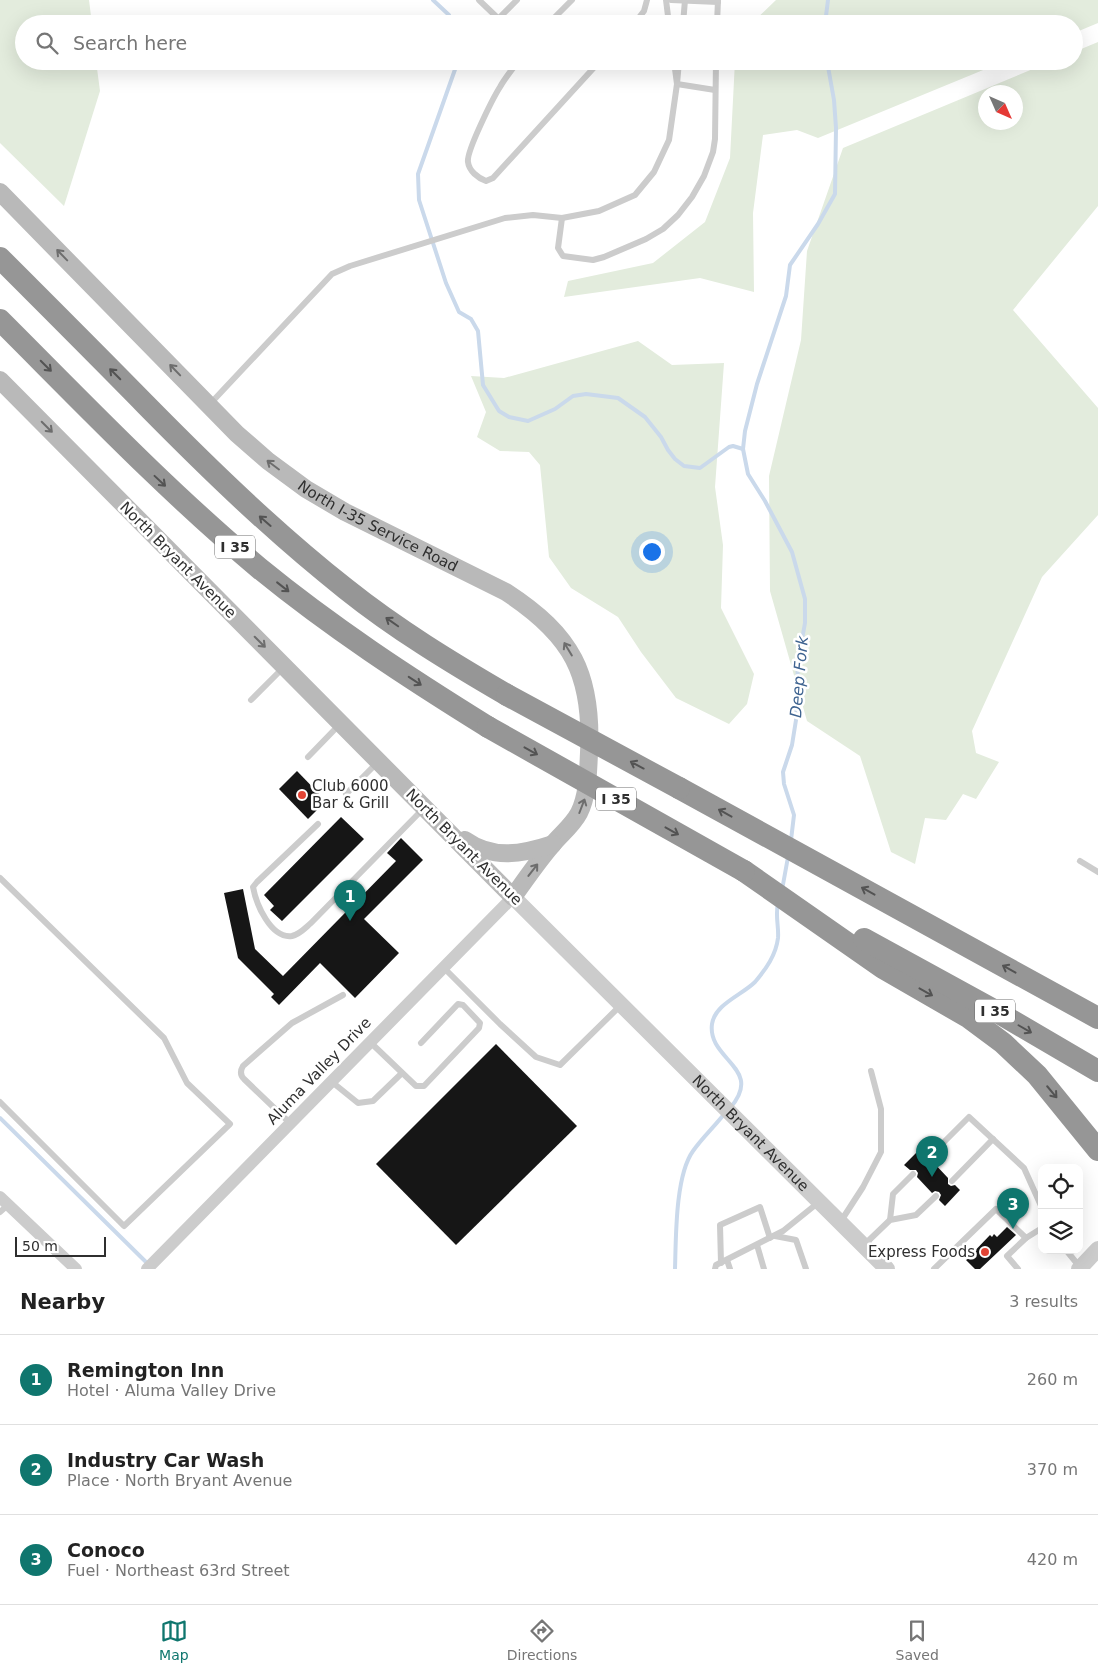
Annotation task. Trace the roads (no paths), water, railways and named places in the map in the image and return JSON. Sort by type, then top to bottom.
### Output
[{"type":"highway","name":"I 35","points":[[0,258],[252,510],[347,590],[391,622],[467,672],[507,695],[911,914],[1098,1018]]},
{"type":"highway","name":"I 35","points":[[0,320],[154,475],[208,524],[315,612],[374,654],[488,728],[744,871],[887,961],[998,1013],[1098,1071]]},
{"type":"highway","points":[[887,961],[1003,1043],[1037,1075],[1098,1150]]},
{"type":"main road","name":"North I-35 Service Road","points":[[0,192],[268,462],[306,489],[345,512],[506,592],[529,607],[561,638],[572,654],[582,678],[588,701],[591,725],[586,795],[580,812],[571,826],[553,844],[513,896]]},
{"type":"main road","name":"North Bryant Avenue","points":[[0,380],[513,896]]},
{"type":"main road","points":[[442,824],[471,844],[492,853],[518,854],[553,844]]},
{"type":"street","name":"Aluma Valley Drive","points":[[148,1269],[513,896]]},
{"type":"street","name":"North Bryant Avenue","points":[[513,896],[887,1269]]},
{"type":"street","points":[[3,1205],[76,1269]]},
{"type":"street","points":[[1080,1268],[1098,1249]]},
{"type":"lane","points":[[479,0],[495,15]]},
{"type":"lane","points":[[506,15],[517,0]]},
{"type":"lane","points":[[557,15],[572,0]]},
{"type":"lane","points":[[641,15],[647,0]]},
{"type":"lane","points":[[666,0],[668,15]]},
{"type":"lane","points":[[671,0],[718,1],[717,15]]},
{"type":"lane","points":[[684,15],[685,1]]},
{"type":"lane","points":[[512,70],[500,87],[470,149],[467,161],[479,179],[486,181],[493,178],[592,70]]},
{"type":"lane","points":[[675,70],[677,84]]},
{"type":"lane","points":[[210,405],[332,274],[350,266],[506,218],[533,216],[562,218],[599,211],[635,195],[654,172],[670,140],[678,70]]},
{"type":"lane","points":[[562,218],[558,248],[563,256],[593,260],[639,242],[663,229],[678,215],[692,197],[704,176],[713,152],[715,139],[716,70]]},
{"type":"lane","points":[[677,84],[715,90]]},
{"type":"lane","points":[[252,700],[285,666]]},
{"type":"lane","points":[[308,757],[341,723]]},
{"type":"lane","points":[[346,794],[379,761]]},
{"type":"lane","points":[[318,824],[253,887],[256,899],[267,921],[278,932],[289,936],[300,932],[311,923],[425,807]]},
{"type":"lane","points":[[1080,861],[1098,872]]},
{"type":"lane","points":[[0,878],[164,1038],[187,1083],[230,1124],[124,1226],[0,1102]]},
{"type":"lane","points":[[443,967],[536,1057],[560,1064],[622,1004]]},
{"type":"lane","points":[[290,1124],[244,1080],[241,1070],[243,1066],[292,1023],[343,995]]},
{"type":"lane","points":[[370,1042],[416,1086],[424,1086],[479,1028],[480,1023],[463,1005],[458,1004],[421,1043]]},
{"type":"lane","points":[[841,1222],[863,1187],[880,1152],[881,1109],[870,1071]]},
{"type":"lane","points":[[332,1082],[358,1103],[373,1101],[402,1073]]},
{"type":"lane","points":[[928,1158],[969,1117],[1024,1168],[1038,1199]]},
{"type":"lane","points":[[952,1181],[993,1139]]},
{"type":"lane","points":[[890,1220],[894,1194],[913,1174]]},
{"type":"lane","points":[[864,1245],[890,1220],[916,1215],[936,1196]]},
{"type":"lane","points":[[715,1269],[716,1265],[783,1231],[820,1201]]},
{"type":"lane","points":[[730,1269],[724,1261],[720,1225],[760,1207],[772,1237]]},
{"type":"lane","points":[[934,1269],[996,1209],[1026,1238]]},
{"type":"lane","points":[[1018,1269],[1007,1256],[1026,1238],[1038,1230]]},
{"type":"lane","points":[[772,1237],[796,1240],[806,1269]]},
{"type":"lane","points":[[757,1245],[764,1269]]},
{"type":"lane","points":[[1069,1254],[1080,1268]]},
{"type":"waterway","points":[[433,0],[449,15]]},
{"type":"waterway","name":"Deep Fork","points":[[826,15],[828,0]]},
{"type":"waterway","points":[[455,70],[418,174],[419,200],[446,283],[459,312],[471,319],[478,331],[483,385],[499,411],[509,417],[528,421],[555,409],[573,396],[586,394],[618,398],[645,417],[675,459],[684,466],[700,468],[729,447],[733,446],[743,449]]},
{"type":"waterway","name":"Deep Fork","points":[[791,840],[794,815],[784,784],[783,772],[792,745],[796,720],[798,661],[805,623],[805,599],[792,552],[765,501],[748,474],[743,449],[745,431],[757,384],[786,296],[790,265],[818,224],[835,194],[836,128],[834,100],[829,70]]},
{"type":"waterway","name":"Deep Fork","points":[[782,890],[788,857]]},
{"type":"waterway","name":"Deep Fork","points":[[730,1108],[739,1094],[741,1083],[738,1073],[718,1047],[713,1036],[712,1024],[714,1017],[723,1005],[750,987],[770,962],[778,938],[778,904]]},
{"type":"waterway","name":"Deep Fork","points":[[675,1269],[676,1225],[680,1191],[687,1162],[693,1151],[725,1113]]},
{"type":"waterway","points":[[0,1118],[148,1264]]},
{"type":"place","name":"Club 6000 Bar & Grill","points":[[302,795]]},
{"type":"place","name":"Remington Inn","points":[[350,921]]},
{"type":"place","name":"Industry Car Wash","points":[[932,1177]]},
{"type":"place","name":"Conoco","points":[[1013,1229]]},
{"type":"place","name":"Express Foods","points":[[985,1252]]}]
